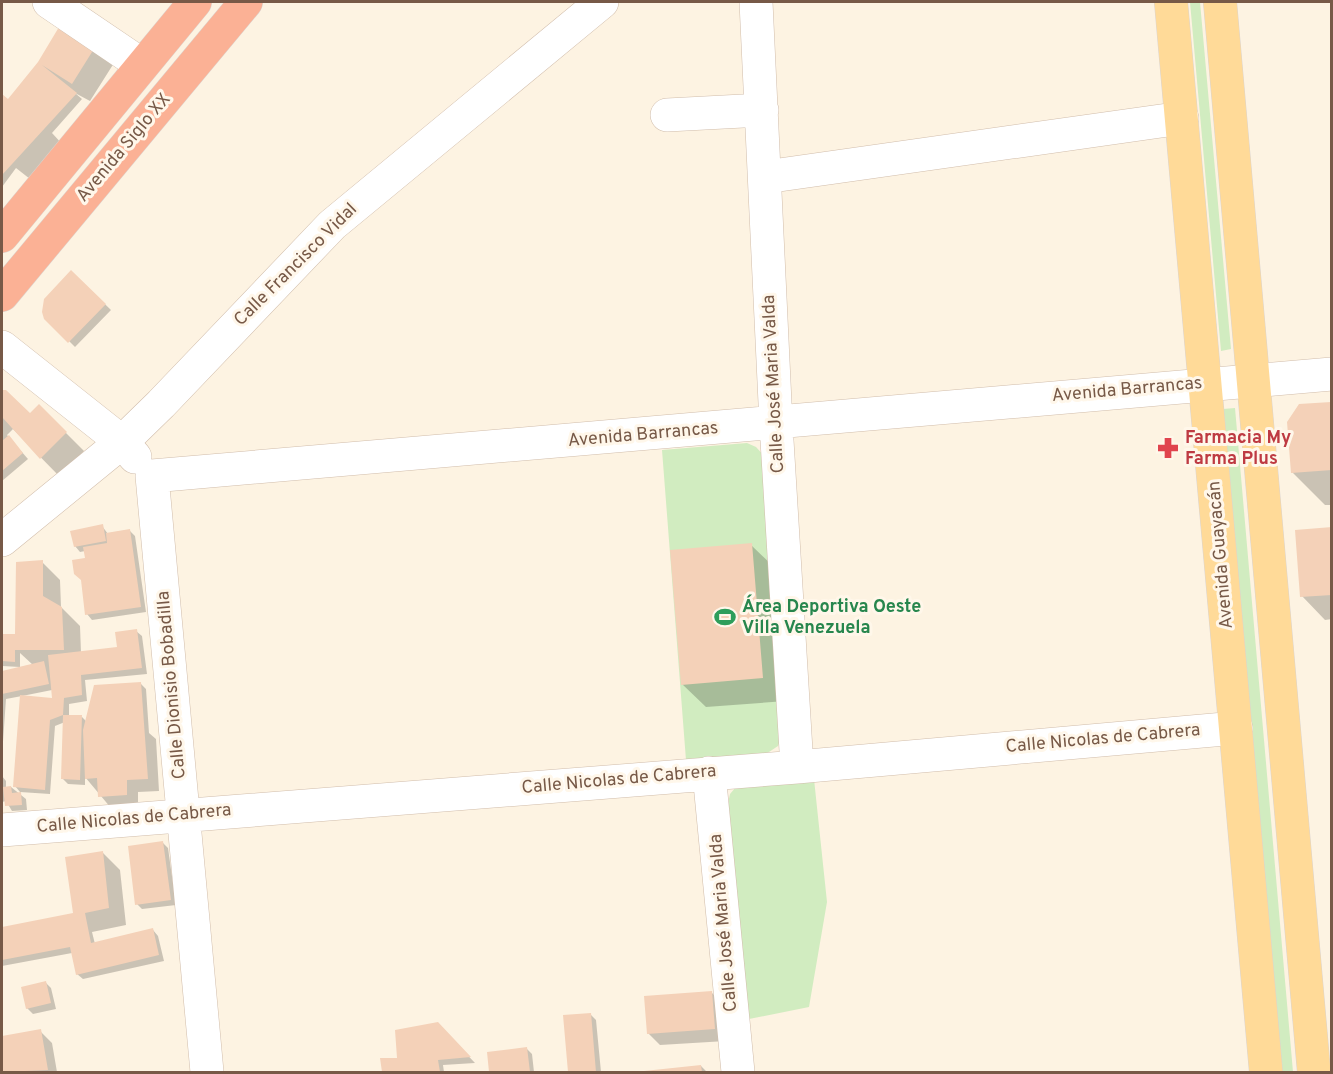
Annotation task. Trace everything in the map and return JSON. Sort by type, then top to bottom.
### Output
[{"type":"highway","points":[[2,236],[195,2]]},
{"type":"highway","name":"Avenida Siglo XX","points":[[2,295],[246,2]]},
{"type":"main road","name":"Avenida Guayacán","points":[[1171,2],[1266,1072]]},
{"type":"main road","points":[[1220,2],[1314,1072]]},
{"type":"street","points":[[49,2],[142,65]]},
{"type":"street","name":"Calle Francisco Vidal","points":[[2,540],[122,442],[332,225],[602,2]]},
{"type":"street","name":"Calle José Maria Valda","points":[[756,2],[776,424],[797,766]]},
{"type":"street","points":[[667,115],[762,110]]},
{"type":"street","points":[[765,177],[1182,118]]},
{"type":"street","points":[[2,347],[122,442],[152,476]]},
{"type":"street","name":"Avenida Barrancas","points":[[152,476],[776,424],[1205,383],[1332,374]]},
{"type":"street","name":"Calle Dionisio Bobadilla","points":[[152,476],[207,1072]]},
{"type":"street","name":"Calle Nicolas de Cabrera","points":[[2,830],[1236,728]]},
{"type":"street","name":"Calle José Maria Valda","points":[[709,773],[738,1072]]},
{"type":"green space","points":[[1190,2],[1200,2],[1231,349],[1221,351]]},
{"type":"green space","points":[[1235,408],[1293,1072],[1282,1072],[1223,409]]},
{"type":"green space","name":"Área Deportiva Oeste Villa Venezuela","points":[[747,443],[756,447],[766,458],[781,737],[778,746],[766,754],[686,760],[662,450]]},
{"type":"green space","points":[[814,779],[827,902],[809,1007],[744,1020],[727,808],[730,794],[736,787]]},
{"type":"building","points":[[65,17],[97,44],[72,84],[42,65],[77,93],[2,175],[2,94],[8,99],[38,62]]},
{"type":"building","points":[[71,270],[106,304],[68,343],[44,319],[42,312],[44,299]]},
{"type":"building","points":[[2,390],[6,390],[30,413],[39,404],[67,432],[40,459],[2,417]]},
{"type":"building","points":[[1331,402],[1332,470],[1291,473],[1287,422],[1299,404]]},
{"type":"building","points":[[9,435],[23,453],[2,471],[2,441]]},
{"type":"building","points":[[103,524],[106,541],[74,547],[70,531]]},
{"type":"building","points":[[1332,527],[1332,595],[1300,597],[1295,530]]},
{"type":"building","points":[[130,529],[141,607],[85,615],[81,580],[74,574],[72,560],[85,558],[83,547],[107,543],[106,533]]},
{"type":"building","points":[[752,543],[763,678],[681,685],[670,550]]},
{"type":"building","points":[[43,560],[43,596],[62,607],[64,650],[15,650],[15,662],[2,661],[2,634],[15,634],[16,562]]},
{"type":"building","points":[[137,629],[142,668],[81,675],[82,695],[64,698],[63,715],[50,720],[45,790],[13,787],[20,695],[52,698],[48,655],[117,647],[115,632]]},
{"type":"building","points":[[44,661],[49,684],[2,694],[2,671]]},
{"type":"building","points":[[141,682],[148,779],[127,780],[127,795],[98,797],[97,778],[85,779],[83,730],[94,685]]},
{"type":"building","points":[[63,715],[82,715],[80,780],[61,779]]},
{"type":"building","points":[[11,786],[12,793],[21,792],[22,805],[5,806],[3,787]]},
{"type":"building","points":[[163,841],[171,900],[135,905],[128,846]]},
{"type":"building","points":[[103,851],[109,908],[85,913],[91,943],[153,928],[159,955],[76,975],[70,947],[2,960],[2,927],[73,913],[65,857]]},
{"type":"building","points":[[46,981],[51,1003],[26,1009],[21,987]]},
{"type":"building","points":[[712,991],[715,1029],[647,1034],[644,996]]},
{"type":"building","points":[[591,1013],[596,1072],[568,1072],[563,1015]]},
{"type":"building","points":[[438,1022],[471,1057],[438,1060],[440,1072],[382,1072],[380,1058],[397,1058],[395,1030]]},
{"type":"building","points":[[41,1029],[48,1070],[2,1072],[2,1036]]},
{"type":"building","points":[[527,1047],[530,1072],[489,1072],[487,1052]]},
{"type":"building","points":[[701,1065],[702,1072],[644,1072],[644,1071]]},
{"type":"place","name":"Farmacia My Farma Plus","points":[[1168,448]]},
{"type":"place","name":"Área Deportiva Oeste Villa Venezuela","points":[[725,617]]}]
